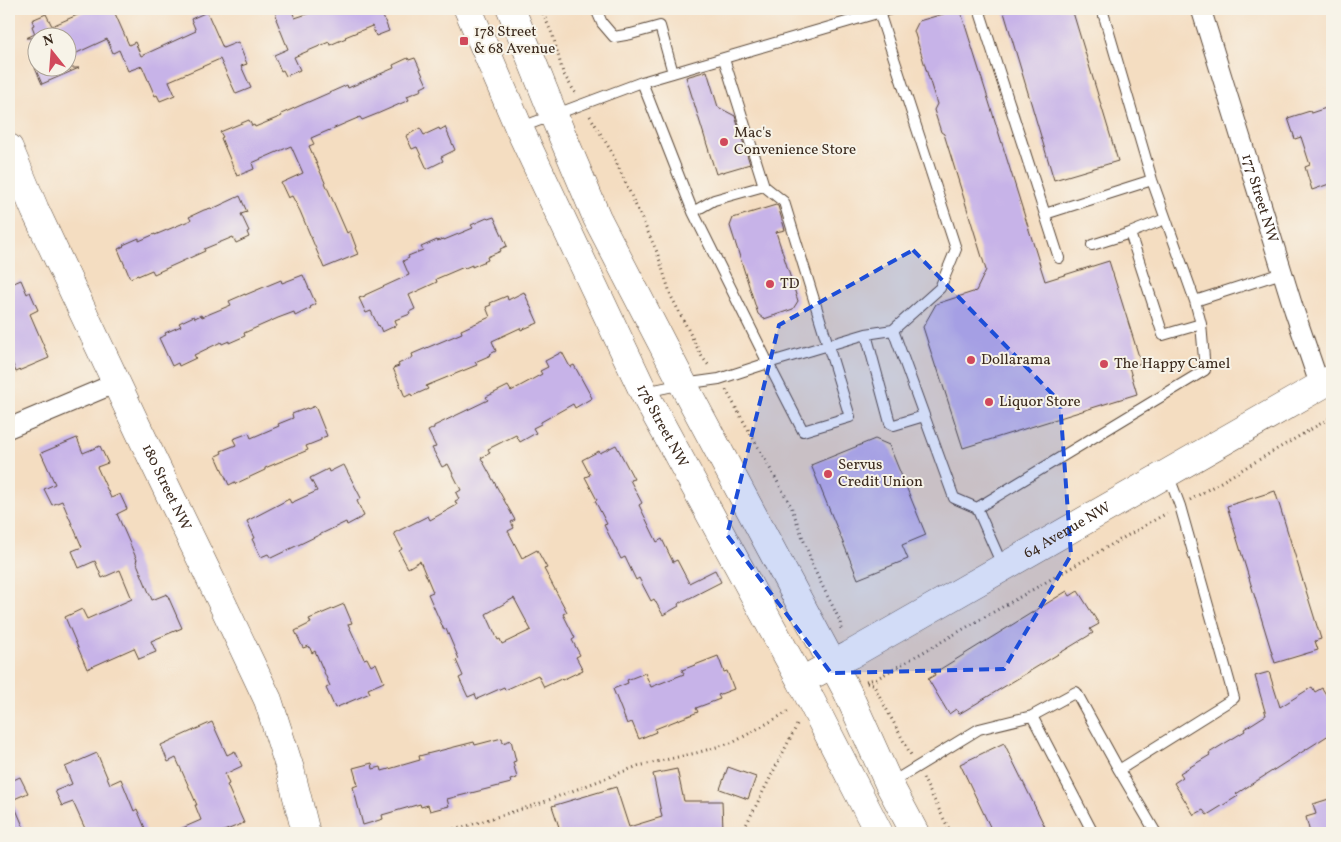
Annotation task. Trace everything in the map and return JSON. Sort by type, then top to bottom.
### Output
[{"type":"main road","name":"178 Street NW","points":[[468,9],[519,128],[644,393],[801,681],[806,714],[879,833]]},
{"type":"main road","points":[[511,9],[597,218],[682,384],[841,660],[847,690],[889,784],[915,833]]},
{"type":"main road","name":"180 Street NW","points":[[9,148],[35,210],[116,383],[268,700],[290,769],[306,833]]},
{"type":"main road","name":"64 Avenue NW","points":[[801,681],[1326,383]]},
{"type":"street","name":"177 Street NW","points":[[1201,9],[1282,273],[1326,383]]},
{"type":"street","points":[[9,428],[116,383]]},
{"type":"lane","points":[[596,9],[602,22],[614,37],[660,26],[673,74]]},
{"type":"lane","points":[[519,128],[642,82],[724,59],[878,11],[892,9]]},
{"type":"lane","points":[[979,9],[1059,258]]},
{"type":"lane","points":[[978,508],[1205,370],[1201,324],[1195,302],[1152,180],[1102,9]]},
{"type":"lane","points":[[644,393],[682,384],[719,379],[768,362],[866,334],[893,330],[940,288],[956,248],[878,11]]},
{"type":"lane","points":[[642,82],[693,212],[803,430],[850,417],[784,202],[764,186],[724,59]]},
{"type":"lane","points":[[1045,214],[1152,180]]},
{"type":"lane","points":[[693,212],[714,200],[764,186]]},
{"type":"lane","points":[[1092,245],[1166,219]]},
{"type":"lane","points":[[1130,233],[1163,335],[1201,324]]},
{"type":"lane","points":[[1195,302],[1282,273]]},
{"type":"lane","points":[[893,330],[954,498],[978,508],[1003,567]]},
{"type":"lane","points":[[866,334],[890,423],[894,425],[924,416]]},
{"type":"lane","points":[[1120,770],[1234,698],[1180,506],[1168,473]]},
{"type":"lane","points":[[889,784],[979,729],[1032,716],[1076,692],[1156,833]]},
{"type":"lane","points":[[1032,716],[1093,833]]},
{"type":"path","points":[[541,9],[553,36],[563,73],[611,151],[657,252],[671,296],[702,357],[719,379],[739,411],[791,506],[815,571],[840,621],[843,643],[841,660]]},
{"type":"path","points":[[847,690],[876,679],[1332,417]]},
{"type":"path","points":[[434,833],[467,826],[538,804],[638,766],[734,742],[791,710],[806,714],[796,727],[742,833]]},
{"type":"highlighted area","points":[[913,250],[1060,402],[1071,555],[1004,669],[831,673],[727,535],[779,325]]},
{"type":"building","points":[[91,9],[113,9],[129,45],[135,42],[141,56],[196,31],[191,19],[207,12],[223,48],[238,42],[247,64],[241,66],[251,88],[236,94],[220,59],[169,81],[175,95],[160,101],[157,95],[155,96],[142,66],[128,71],[119,50],[113,53],[107,39],[78,52],[78,28],[33,28],[34,25],[32,20],[46,14],[52,26]]},
{"type":"building","points":[[291,9],[295,18],[322,9],[380,9],[389,31],[376,36],[372,26],[330,45],[329,42],[294,57],[300,70],[286,76],[283,70],[281,71],[274,55],[288,49],[275,12]]},
{"type":"building","points":[[960,9],[1045,281],[1109,261],[1141,363],[1129,367],[1137,394],[963,448],[923,327],[936,304],[976,291],[986,270],[944,134],[941,132],[934,110],[937,104],[914,31],[919,21]]},
{"type":"building","points":[[1003,9],[1072,9],[1118,161],[1054,180]]},
{"type":"building","points":[[408,58],[409,60],[415,58],[427,85],[421,88],[422,90],[407,96],[409,100],[377,114],[362,120],[360,117],[311,138],[314,144],[309,146],[347,233],[350,231],[358,254],[324,268],[300,211],[292,196],[288,198],[281,183],[303,173],[291,146],[252,163],[254,169],[237,176],[220,132],[249,120],[252,126],[254,125],[255,127],[347,85],[348,88],[394,68],[393,65]]},
{"type":"building","points":[[707,71],[718,107],[735,116],[750,164],[716,174],[686,77]]},
{"type":"building","points":[[39,78],[56,78],[42,84]]},
{"type":"building","points":[[1329,107],[1332,117],[1332,183],[1312,190],[1305,167],[1310,165],[1301,137],[1295,139],[1288,118]]},
{"type":"building","points":[[445,127],[455,150],[441,157],[443,161],[427,169],[417,147],[412,149],[406,136],[420,128],[424,135]]},
{"type":"building","points":[[240,196],[247,212],[241,214],[249,231],[247,232],[249,237],[236,243],[233,237],[154,274],[152,270],[130,278],[118,249],[123,245],[139,238],[139,241],[191,220],[189,217]]},
{"type":"building","points":[[778,206],[785,230],[776,232],[798,301],[793,309],[764,319],[758,314],[730,226],[733,218]]},
{"type":"building","points":[[494,217],[507,246],[487,257],[488,260],[472,267],[472,265],[464,267],[436,279],[437,282],[409,295],[415,309],[409,312],[410,314],[395,320],[397,325],[382,332],[371,311],[366,313],[359,298],[409,275],[403,261],[409,258],[408,256],[423,250],[421,247],[437,240],[444,240],[473,228],[471,225]]},
{"type":"building","points":[[303,275],[316,304],[311,308],[295,316],[294,312],[278,318],[244,333],[245,336],[229,343],[229,341],[222,344],[221,342],[194,355],[196,358],[179,366],[178,363],[172,366],[159,338],[166,335],[165,333],[181,326],[179,323],[194,316],[195,318],[201,315],[202,317],[231,305],[229,301],[281,280],[282,283]]},
{"type":"building","points":[[21,280],[27,294],[30,292],[38,310],[30,314],[49,358],[16,372],[9,355],[9,285]]},
{"type":"building","points":[[524,292],[538,323],[521,330],[520,328],[492,341],[496,351],[475,362],[477,365],[426,386],[428,389],[405,397],[393,368],[413,357],[412,354],[462,333],[461,330],[490,317],[486,307],[491,305],[490,303],[507,296],[508,300]]},
{"type":"building","points":[[562,352],[570,367],[574,365],[592,398],[575,408],[573,404],[541,422],[541,424],[533,428],[536,433],[520,442],[516,435],[488,449],[490,453],[481,458],[515,520],[511,522],[514,528],[508,531],[522,558],[537,550],[547,568],[544,569],[567,612],[563,614],[575,638],[572,640],[580,655],[576,657],[583,670],[544,687],[538,675],[505,690],[504,687],[477,699],[475,694],[468,697],[459,678],[463,676],[456,660],[459,659],[428,594],[433,592],[420,561],[408,568],[399,551],[402,549],[394,533],[428,516],[430,520],[457,505],[455,501],[459,499],[456,493],[461,490],[448,464],[442,467],[432,448],[436,447],[428,431],[434,428],[434,426],[488,400],[486,397],[508,386],[511,391],[542,374],[540,371],[548,367],[545,361]],"holes":[[[514,598],[531,630],[502,644],[500,639],[498,640],[486,614]]]},
{"type":"building","points":[[315,406],[327,436],[306,446],[308,450],[265,468],[265,470],[235,484],[235,482],[229,485],[216,456],[222,453],[221,451],[236,445],[233,439],[249,433],[251,438],[293,418],[292,414]]},
{"type":"building","points":[[77,438],[83,453],[100,446],[108,463],[97,467],[111,498],[120,494],[127,509],[117,514],[152,600],[167,594],[182,628],[151,641],[156,652],[139,659],[134,648],[87,669],[65,617],[82,609],[87,619],[132,599],[120,570],[102,578],[95,561],[79,568],[72,551],[82,547],[62,501],[52,505],[44,489],[55,484],[41,453]]},
{"type":"building","points":[[875,439],[889,445],[926,535],[902,545],[908,559],[858,579],[811,465]]},
{"type":"building","points":[[616,445],[634,479],[630,480],[642,503],[639,505],[657,542],[662,539],[673,562],[677,560],[689,583],[715,570],[721,582],[678,604],[679,606],[663,615],[654,599],[651,601],[639,578],[636,580],[625,557],[621,559],[604,525],[607,524],[585,477],[590,475],[582,460]]},
{"type":"building","points":[[343,465],[361,498],[357,501],[364,516],[347,525],[346,522],[271,558],[268,554],[261,557],[252,539],[255,538],[247,521],[289,499],[291,503],[317,491],[310,478],[328,469],[329,472]]},
{"type":"building","points":[[1275,491],[1321,639],[1315,641],[1318,650],[1275,663],[1227,506]]},
{"type":"building","points":[[1067,591],[1070,596],[1078,591],[1099,624],[1090,629],[1093,633],[959,714],[956,709],[949,714],[928,679],[935,675],[934,673]]},
{"type":"building","points":[[344,604],[352,623],[348,624],[364,659],[367,658],[371,666],[376,663],[384,682],[368,689],[370,693],[335,708],[326,688],[330,686],[315,651],[312,653],[309,646],[303,648],[295,631],[311,623],[309,619]]},
{"type":"building","points":[[718,656],[724,672],[727,671],[734,689],[718,695],[720,699],[696,708],[698,712],[655,729],[656,732],[639,739],[632,722],[627,724],[613,689],[628,683],[627,680],[645,673],[651,687],[684,674],[682,670]]},
{"type":"building","points":[[1269,672],[1280,707],[1312,687],[1315,692],[1322,688],[1332,704],[1332,733],[1236,794],[1238,796],[1207,815],[1203,810],[1194,815],[1174,783],[1183,777],[1180,773],[1210,755],[1209,753],[1245,731],[1244,729],[1266,715],[1255,676]]},
{"type":"building","points":[[212,722],[227,755],[235,751],[242,766],[225,774],[229,784],[227,785],[244,823],[219,833],[171,833],[201,820],[195,805],[197,805],[176,758],[168,762],[161,745]]},
{"type":"building","points":[[502,738],[503,743],[511,740],[516,761],[513,762],[517,778],[510,780],[511,783],[447,799],[449,806],[430,811],[428,805],[421,807],[420,804],[382,815],[383,819],[363,825],[353,787],[358,785],[353,768],[372,763],[373,769],[381,767],[382,771],[420,760],[419,756],[474,742],[475,745]]},
{"type":"building","points":[[1004,743],[1048,833],[993,833],[960,764]]},
{"type":"building","points":[[97,753],[110,784],[121,779],[134,811],[137,809],[147,833],[87,833],[73,802],[62,806],[55,791],[72,784],[65,767]]},
{"type":"building","points":[[728,767],[756,777],[748,799],[720,789]]},
{"type":"building","points":[[677,769],[684,801],[722,801],[723,830],[671,831],[672,833],[561,833],[552,806],[616,787],[629,827],[662,817],[653,774]]},
{"type":"building","points":[[20,777],[28,793],[12,800],[26,833],[9,833],[9,782]]},
{"type":"building","points":[[1332,798],[1332,833],[1310,833],[1306,817],[1316,814],[1313,804]]},
{"type":"place","name":"178 Street & 68 Avenue","points":[[464,41]]},
{"type":"place","name":"Mac's Convenience Store","points":[[724,142]]},
{"type":"place","name":"TD","points":[[770,284]]},
{"type":"place","name":"Dollarama","points":[[971,360]]},
{"type":"place","name":"The Happy Camel","points":[[1104,364]]},
{"type":"place","name":"Liquor Store","points":[[989,402]]},
{"type":"place","name":"Servus Credit Union","points":[[828,474]]}]
